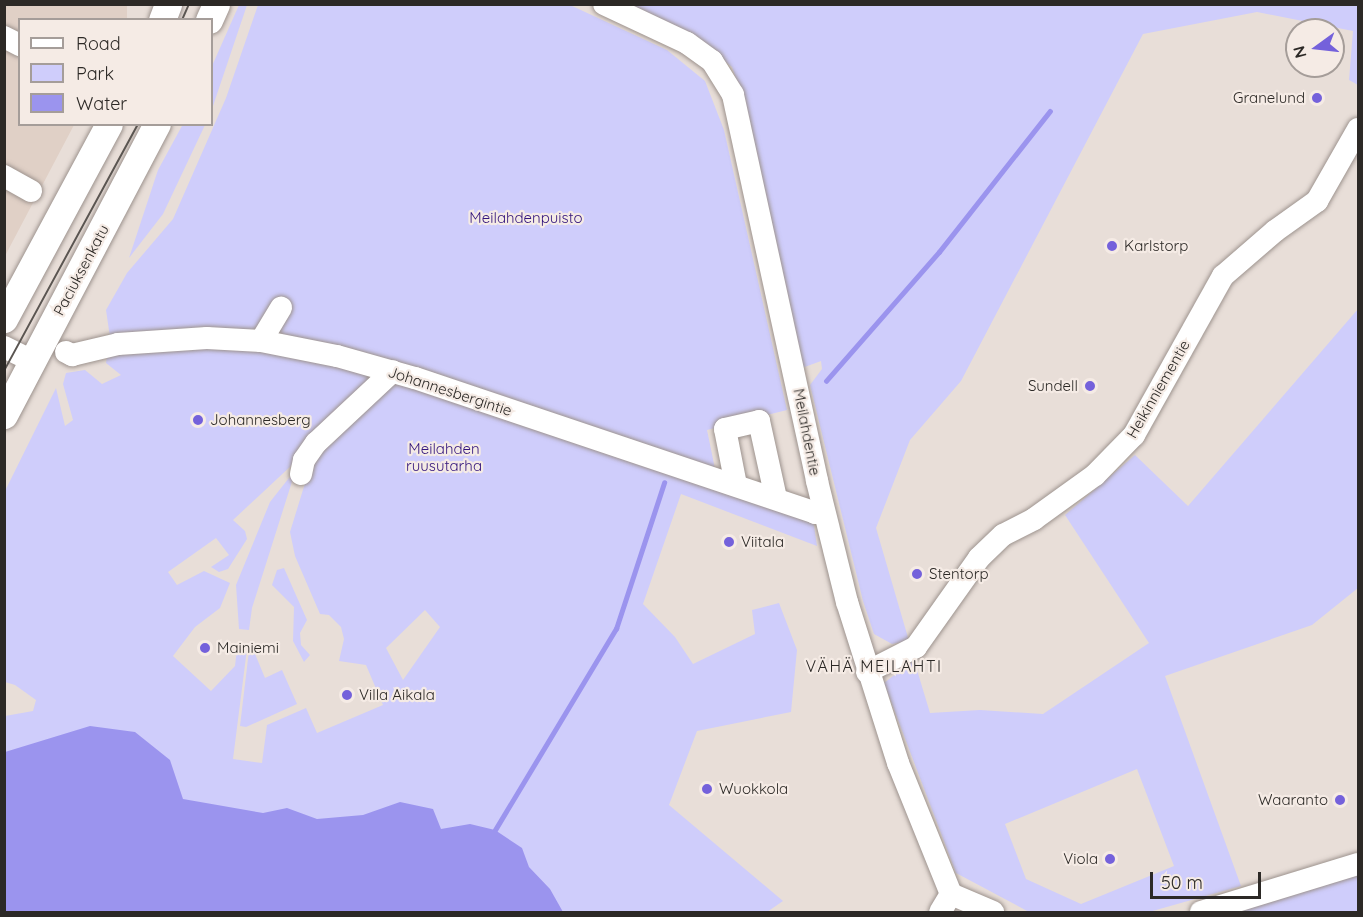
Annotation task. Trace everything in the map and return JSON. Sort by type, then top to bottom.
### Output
[{"type":"main road","points":[[210,18],[216,4]]},
{"type":"main road","points":[[4,319],[108,126]]},
{"type":"main road","name":"Paciuksenkatu","points":[[4,415],[22,366],[156,126]]},
{"type":"street","name":"Meilahdentie","points":[[604,4],[687,43],[712,61],[733,95],[824,512],[864,663],[946,903]]},
{"type":"street","points":[[4,37],[18,44]]},
{"type":"street","name":"Heikinniementie","points":[[864,663],[907,651],[929,634],[979,558],[1003,535],[1034,519],[1095,475],[1134,435],[1222,276],[1275,231],[1317,201],[1359,129]]},
{"type":"street","points":[[4,176],[31,191]]},
{"type":"street","points":[[261,341],[281,308]]},
{"type":"street","name":"Johannesbergintie","points":[[66,352],[72,356],[118,344],[171,339],[261,341],[393,371],[815,513],[824,512]]},
{"type":"street","points":[[4,347],[22,366]]},
{"type":"street","points":[[301,474],[304,459],[316,443],[393,371]]},
{"type":"street","points":[[736,485],[725,429],[759,421],[776,498]]},
{"type":"street","points":[[1201,912],[1359,864]]},
{"type":"street","points":[[946,903],[993,912]]},
{"type":"shaded area","points":[[6,4],[127,5],[127,18],[18,18],[18,126],[73,126],[5,256]]},
{"type":"green space","points":[[239,5],[247,5],[213,106],[213,64]]},
{"type":"green space","name":"Meilahdenpuisto","points":[[258,5],[570,5],[667,50],[705,81],[724,130],[787,410],[707,430],[715,469],[813,519],[817,546],[681,494],[643,604],[675,637],[693,664],[755,634],[752,610],[779,603],[797,650],[791,712],[697,731],[669,805],[783,901],[767,912],[399,912],[4,827],[5,716],[33,711],[36,700],[15,685],[5,682],[5,491],[56,388],[65,426],[73,420],[63,384],[66,373],[85,370],[102,384],[121,375],[106,363],[110,337],[106,310],[127,273],[173,219],[226,98]],"holes":[[[293,464],[306,480],[290,532],[295,556],[320,614],[329,615],[341,627],[344,639],[339,661],[366,665],[383,705],[317,733],[306,708],[267,725],[262,763],[233,759],[247,649],[237,649],[235,666],[211,691],[173,656],[195,627],[220,608],[230,583],[204,571],[177,585],[168,572],[216,538],[229,555],[211,567],[219,572],[228,569],[247,539],[245,531],[233,520]],[[425,610],[440,627],[403,680],[386,648]]]},
{"type":"green space","points":[[626,5],[1358,5],[1358,85],[1349,80],[1353,31],[1345,29],[1345,18],[1287,18],[1257,12],[1143,34],[961,381],[910,440],[876,528],[909,641],[892,644],[874,634],[863,601],[810,385],[822,369],[821,361],[802,368],[743,99],[732,67],[695,37]]},
{"type":"green space","points":[[182,126],[205,126],[163,214],[129,258],[158,170]]},
{"type":"green space","points":[[1358,309],[1358,588],[1312,625],[1165,676],[1241,886],[1149,912],[1029,912],[956,873],[884,683],[914,660],[930,713],[980,710],[1043,714],[1149,643],[1065,515],[1135,455],[1188,506]],"holes":[[[1137,769],[1174,866],[1081,904],[1026,879],[1005,824]]]},
{"type":"green space","points":[[296,469],[252,608],[249,630],[239,629],[236,585],[270,502]]},
{"type":"green space","points":[[284,568],[307,620],[300,633],[301,645],[310,655],[304,662],[293,641],[294,607],[272,585],[277,570]]},
{"type":"green space","points":[[250,642],[265,678],[282,670],[297,704],[246,727],[240,726]]},
{"type":"green space","points":[[1358,875],[1358,912],[1233,912]]},
{"type":"water","points":[[90,726],[135,732],[170,760],[183,799],[263,813],[287,808],[317,819],[363,815],[400,802],[433,809],[441,829],[470,824],[495,830],[522,848],[529,867],[550,889],[563,912],[5,912],[5,752]]},
{"type":"waterway","points":[[826,381],[939,252],[1050,111]]},
{"type":"waterway","points":[[495,830],[616,629],[664,483]]},
{"type":"tram line","points":[[183,18],[189,4]]},
{"type":"tram line","points":[[4,371],[137,126]]},
{"type":"place","name":"Granelund","points":[[1317,98]]},
{"type":"place","name":"Karlstorp","points":[[1112,246]]},
{"type":"place","name":"Sundell","points":[[1090,386]]},
{"type":"place","name":"Johannesberg","points":[[198,420]]},
{"type":"place","name":"Viitala","points":[[729,542]]},
{"type":"place","name":"Stentorp","points":[[917,574]]},
{"type":"place","name":"Mainiemi","points":[[205,648]]},
{"type":"place","name":"Villa Aikala","points":[[347,695]]},
{"type":"place","name":"Wuokkola","points":[[707,789]]},
{"type":"place","name":"Waaranto","points":[[1340,800]]},
{"type":"place","name":"Viola","points":[[1110,859]]},
{"type":"district","name":"VÄHÄ MEILAHTI","points":[[874,666]]},
{"type":"park label","name":"Meilahden ruusutarha","points":[[444,456]]}]
